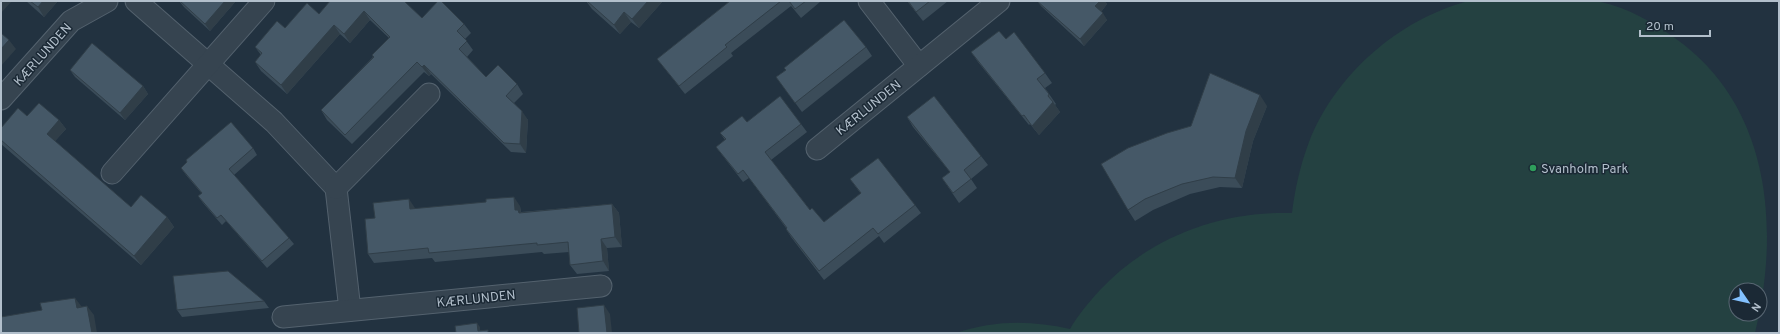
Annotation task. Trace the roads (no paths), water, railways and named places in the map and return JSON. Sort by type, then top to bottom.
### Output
[{"type":"street","name":"KÆRLUNDEN","points":[[1,99],[71,21],[108,1]]},
{"type":"street","points":[[136,1],[274,122],[336,188],[350,310]]},
{"type":"street","points":[[112,173],[264,1]]},
{"type":"street","points":[[869,1],[919,66]]},
{"type":"street","name":"KÆRLUNDEN","points":[[817,149],[999,1]]},
{"type":"street","points":[[336,188],[429,94]]},
{"type":"street","name":"KÆRLUNDEN","points":[[284,317],[601,286]]},
{"type":"place","name":"Svanholm Park","points":[[1533,168]]}]
